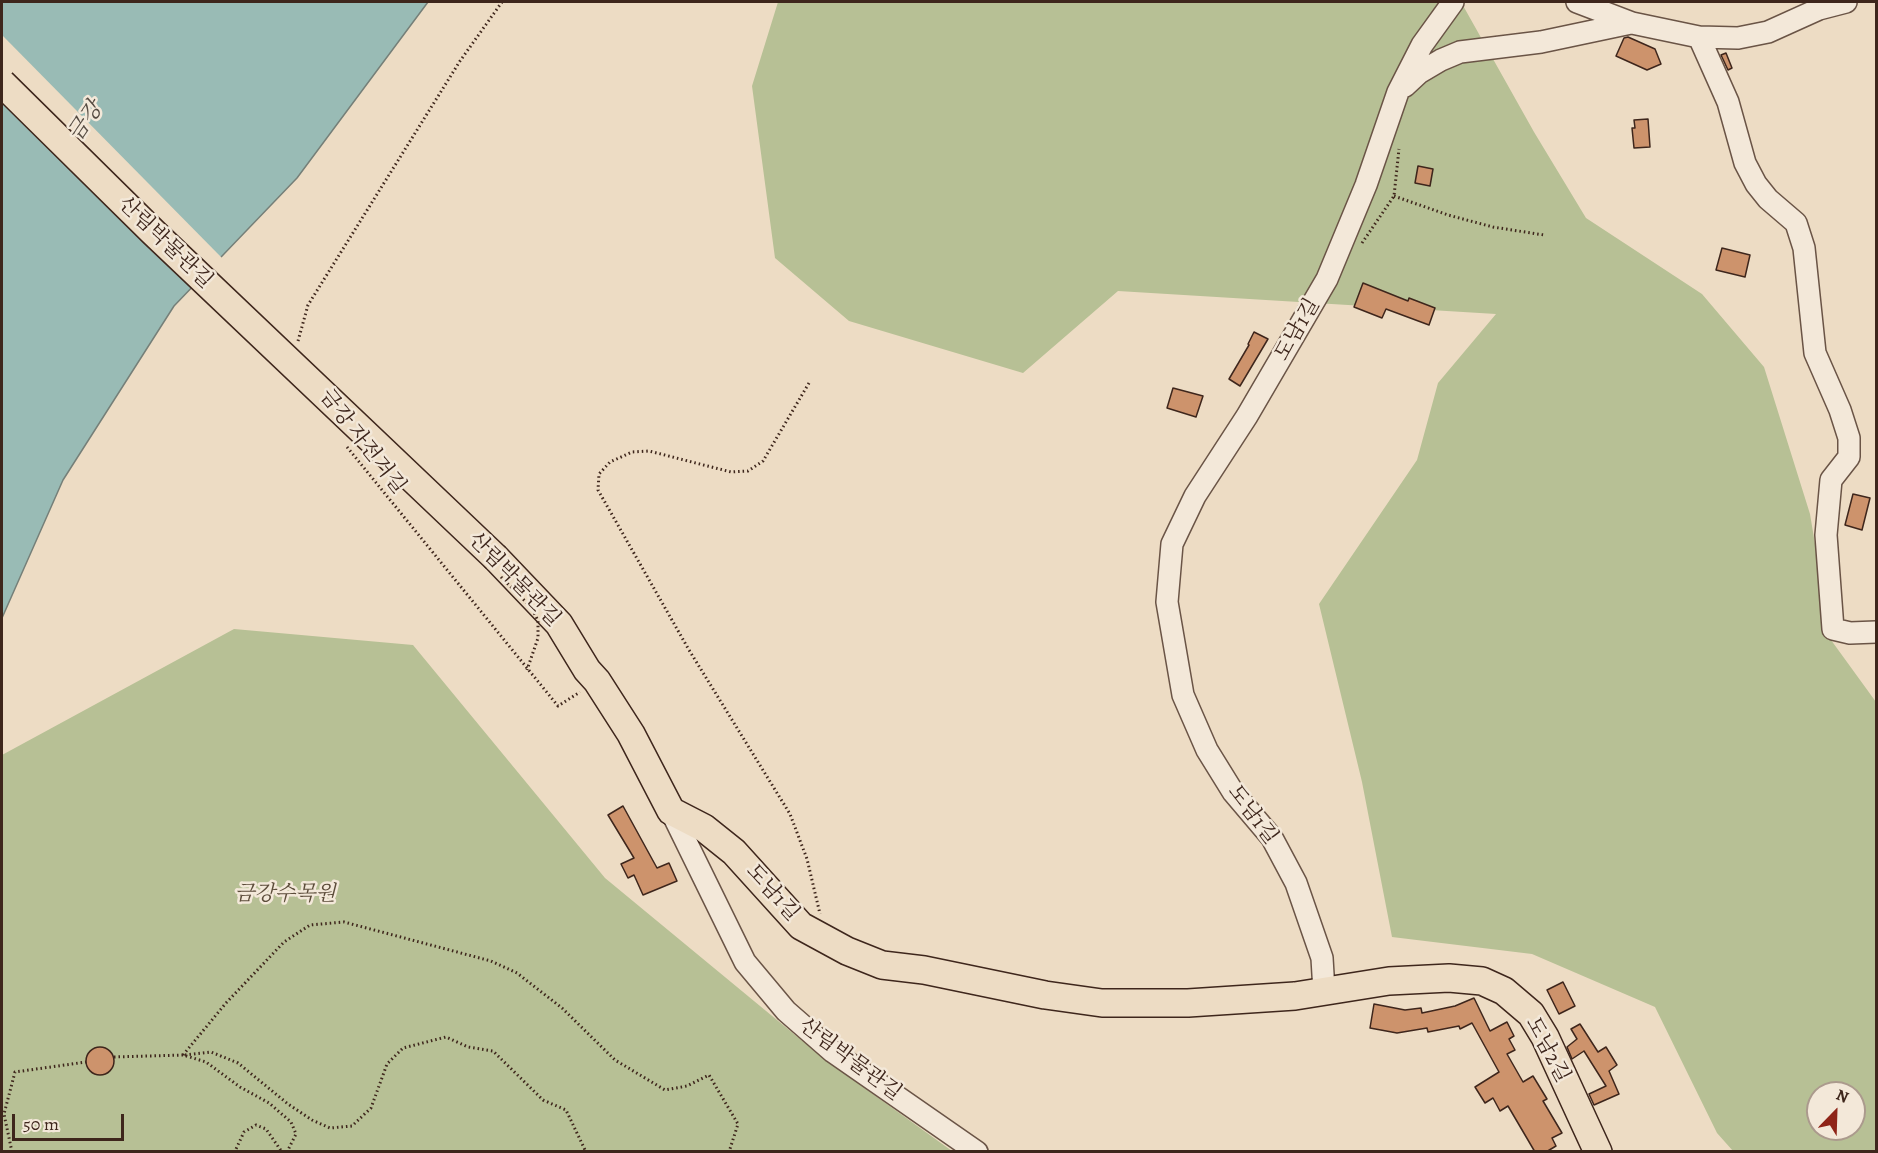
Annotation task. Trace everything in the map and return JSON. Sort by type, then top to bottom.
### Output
[{"type":"main road","name":"산림박물관길","points":[[2,83],[153,232],[496,558],[559,624],[631,734],[671,811]]},
{"type":"main road","name":"도남1길","points":[[671,811],[704,828],[734,852],[801,926],[847,951],[882,965],[934,972],[1045,995],[1102,1003],[1188,1003],[1295,996],[1324,991]]},
{"type":"main road","name":"도남2길","points":[[1324,991],[1389,981],[1449,978],[1482,981],[1504,991],[1531,1014],[1545,1037],[1598,1152]]},
{"type":"street","name":"도남1길","points":[[1324,991],[1322,958],[1296,883],[1272,838],[1233,792],[1207,750],[1182,695],[1167,602],[1172,544],[1195,496],[1253,406],[1327,279],[1366,184],[1398,92],[1422,45],[1453,2]]},
{"type":"street","points":[[1577,2],[1632,23],[1699,37],[1737,38],[1768,32],[1819,9],[1846,2]]},
{"type":"street","points":[[1398,92],[1419,73],[1460,52],[1541,42],[1632,23]]},
{"type":"street","points":[[1699,37],[1728,102],[1745,163],[1768,200],[1796,223],[1804,248],[1815,353],[1840,410],[1849,438],[1849,457],[1831,480],[1826,535],[1833,629],[1850,633],[1876,632]]},
{"type":"street","name":"산림박물관길","points":[[671,811],[745,962],[786,1011],[833,1052],[977,1152]]},
{"type":"path","points":[[297,343],[308,305],[460,61],[502,2]]},
{"type":"path","points":[[1394,196],[1448,215],[1493,227],[1544,236]]},
{"type":"path","points":[[809,383],[763,461],[748,471],[730,472],[649,451],[632,452],[610,462],[599,474],[598,490],[689,650],[790,814],[807,859],[825,939]]},
{"type":"path","name":"금강 자전거길","points":[[341,439],[558,706],[583,690]]},
{"type":"path","points":[[183,1055],[226,1003],[284,942],[310,925],[344,922],[491,961],[517,973],[562,1008],[615,1060],[665,1090],[687,1086],[709,1075],[738,1124],[729,1152]]},
{"type":"path","points":[[114,1057],[211,1052],[238,1063],[288,1104],[312,1120],[330,1128],[352,1126],[371,1108],[387,1064],[404,1048],[446,1037],[468,1047],[493,1051],[543,1100],[566,1110],[586,1152]]},
{"type":"path","points":[[183,1055],[206,1062],[240,1087],[269,1103],[291,1122],[296,1134],[284,1152],[266,1129],[256,1125],[244,1132],[233,1152]]},
{"type":"path","points":[[12,1152],[4,1114],[15,1072],[86,1062]]},
{"type":"green space","points":[[778,2],[1461,2],[1534,132],[1586,218],[1702,294],[1764,367],[1810,514],[1831,640],[1876,702],[1876,1151],[1733,1151],[1717,1133],[1655,1007],[1532,954],[1392,937],[1362,782],[1319,604],[1417,460],[1438,383],[1496,314],[1118,291],[1023,373],[849,321],[775,258],[752,86]]},
{"type":"green space","name":"금강수목원","points":[[234,629],[413,645],[605,878],[823,1058],[952,1151],[2,1152],[2,755]]},
{"type":"water","name":"금강","points":[[2,2],[428,2],[297,178],[174,306],[63,480],[2,618]]},
{"type":"pier","points":[[2,35],[223,259],[194,289],[2,102]]},
{"type":"building","points":[[1628,37],[1655,49],[1661,64],[1647,70],[1616,56],[1624,38]]},
{"type":"building","points":[[1726,53],[1732,68],[1728,70],[1721,55]]},
{"type":"building","points":[[1648,119],[1650,147],[1634,148],[1632,128],[1635,128],[1634,120]]},
{"type":"building","points":[[1418,166],[1433,169],[1430,186],[1415,183]]},
{"type":"building","points":[[1722,248],[1750,255],[1745,277],[1716,270]]},
{"type":"building","points":[[1363,283],[1408,301],[1409,298],[1435,308],[1429,325],[1386,309],[1382,318],[1354,307]]},
{"type":"building","points":[[1254,332],[1268,339],[1240,386],[1229,379]]},
{"type":"building","points":[[1173,388],[1203,396],[1196,417],[1167,408]]},
{"type":"building","points":[[1853,494],[1870,498],[1862,530],[1845,525]]},
{"type":"building","points":[[623,806],[657,868],[669,863],[677,881],[643,895],[634,875],[628,878],[621,864],[634,858],[608,815]]},
{"type":"building","points":[[1563,982],[1575,1006],[1559,1014],[1547,990]]},
{"type":"building","points":[[1474,998],[1490,1031],[1507,1022],[1514,1036],[1509,1039],[1515,1050],[1507,1054],[1523,1082],[1533,1076],[1547,1099],[1543,1101],[1562,1133],[1552,1138],[1556,1146],[1546,1152],[1535,1152],[1508,1106],[1500,1111],[1493,1098],[1485,1103],[1475,1087],[1499,1072],[1472,1023],[1460,1029],[1459,1026],[1428,1032],[1427,1028],[1397,1033],[1370,1028],[1374,1004],[1405,1010],[1421,1008],[1422,1013],[1455,1006]]},
{"type":"building","points":[[1580,1024],[1598,1052],[1606,1047],[1617,1065],[1609,1071],[1619,1094],[1594,1105],[1589,1094],[1606,1086],[1584,1051],[1572,1059],[1567,1047],[1577,1039],[1571,1029]]},
{"type":"building","points":[[100,1047],[110,1051],[114,1061],[110,1071],[100,1075],[90,1071],[86,1061],[90,1051]]}]
